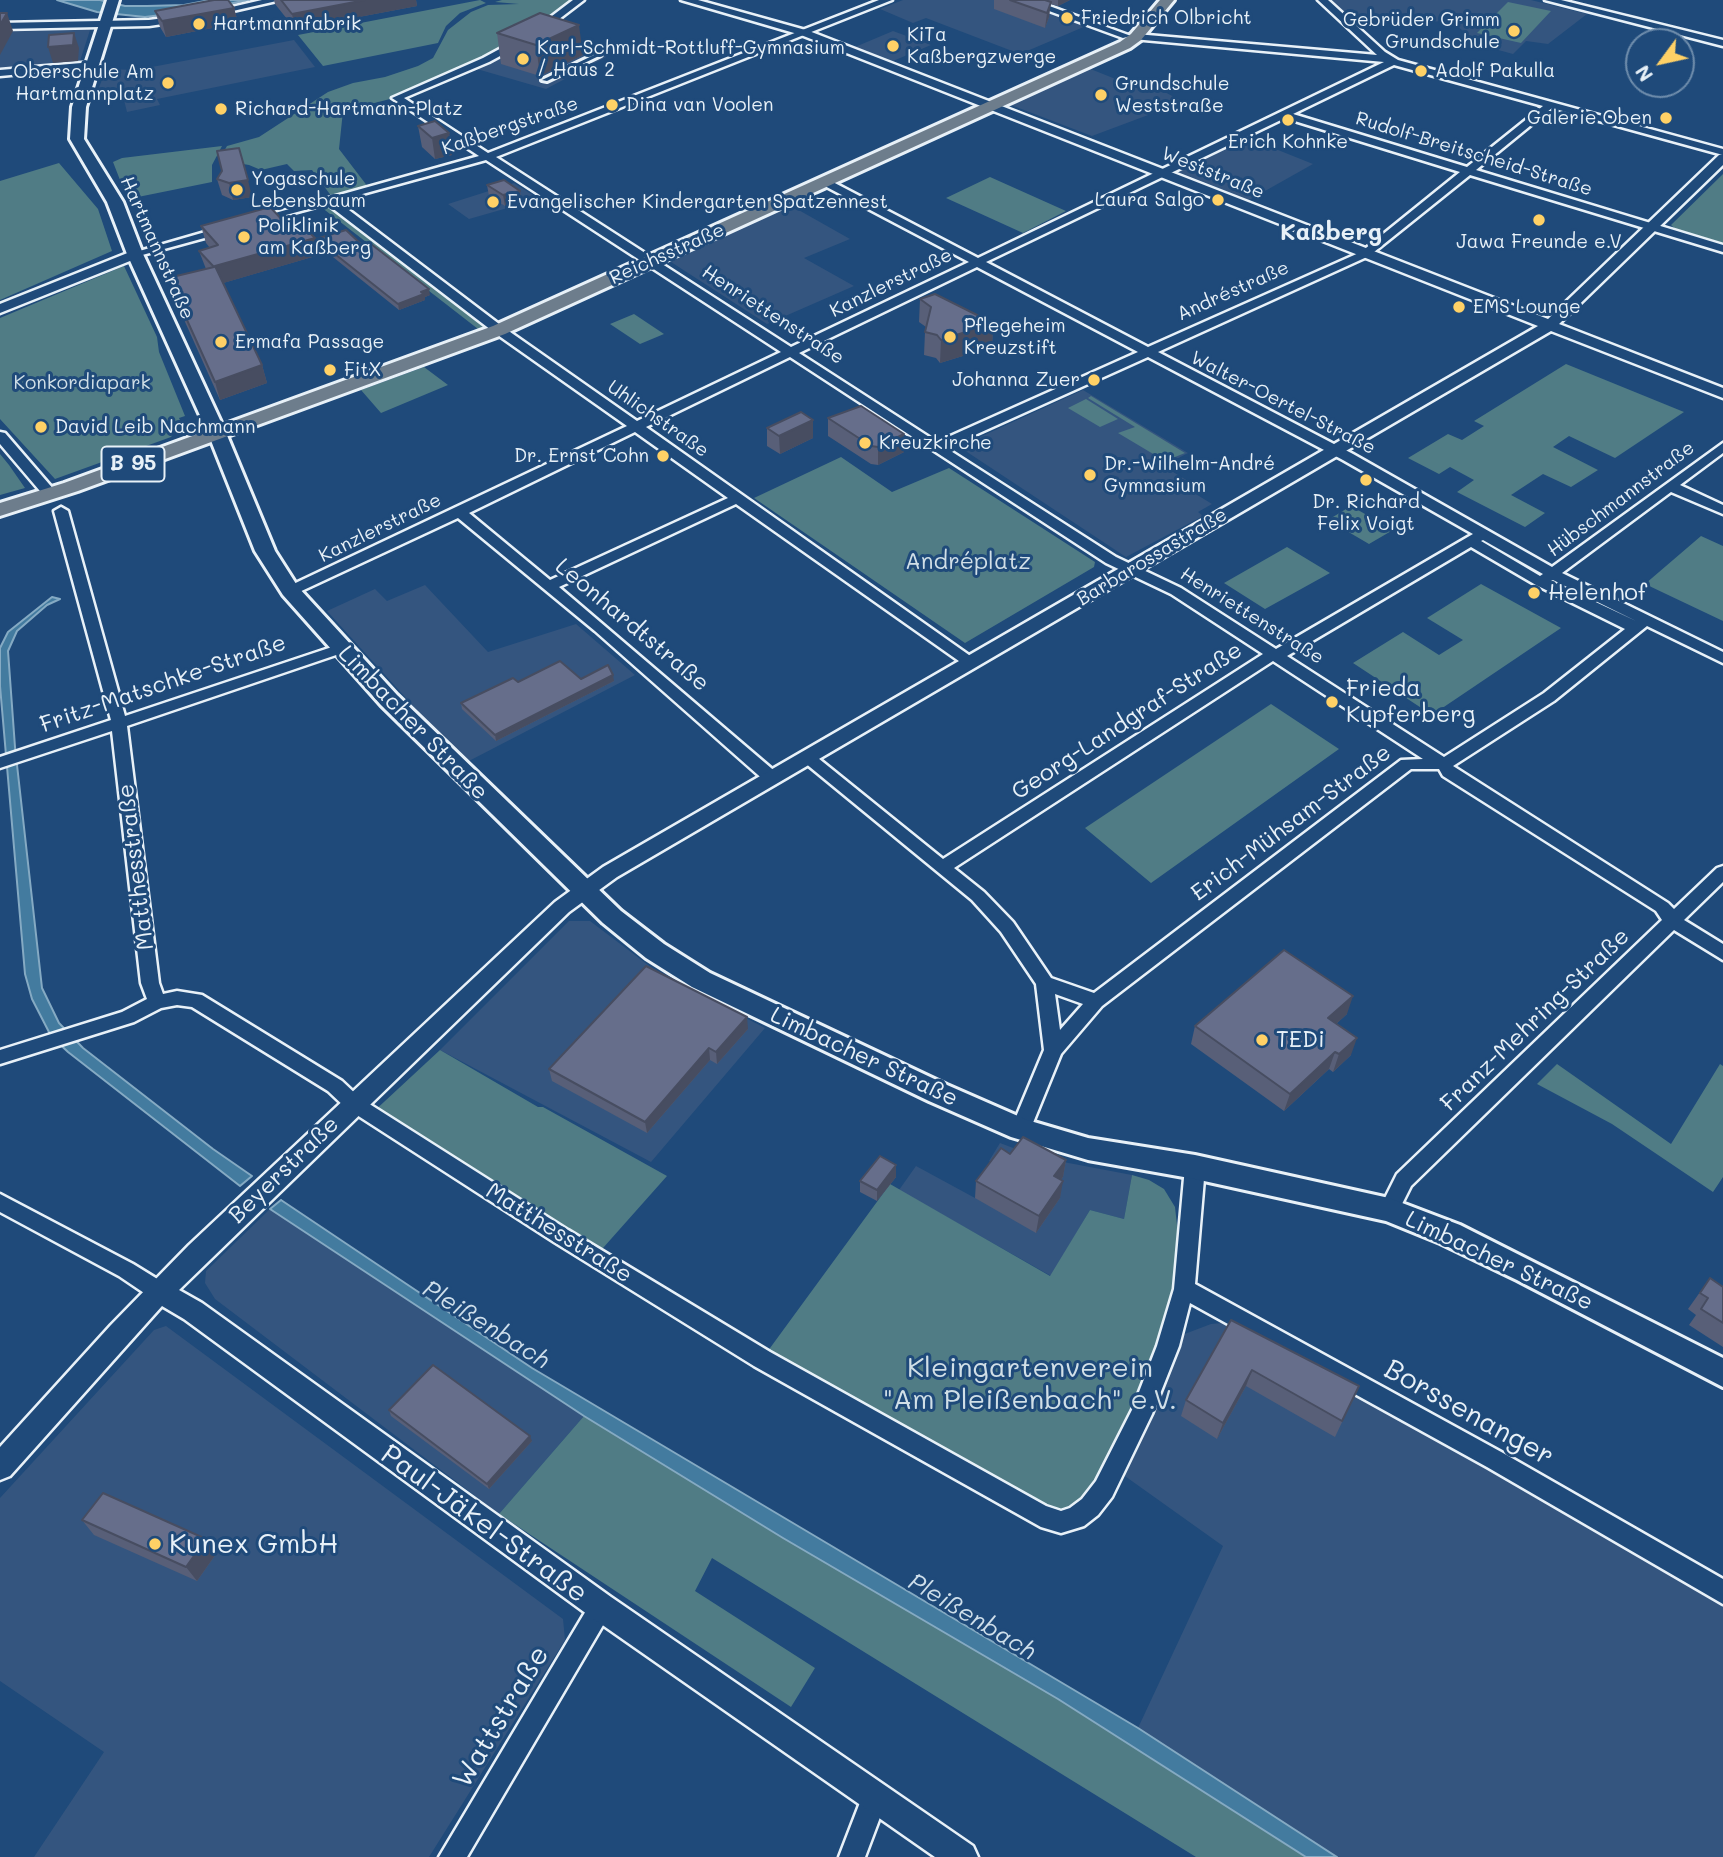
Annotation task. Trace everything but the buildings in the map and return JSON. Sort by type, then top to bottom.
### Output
[{"type":"main road","name":"Reichsstraße","points":[[217,433],[499,330],[652,261],[1107,52],[1135,34],[1167,0]]},
{"type":"main road","name":"Hartmannstraße","points":[[110,10],[78,114],[77,139],[115,202],[135,254],[217,433]]},
{"type":"main road","name":"B 95","points":[[0,510],[55,502],[217,433]]},
{"type":"main road","name":"Limbacher Straße","points":[[217,433],[260,540],[290,591],[340,649],[469,780],[584,891],[655,951],[701,980],[938,1093],[1021,1129],[1088,1149],[1195,1167],[1389,1210],[1450,1234],[1527,1271],[1723,1373]]},
{"type":"street","points":[[202,14],[276,0]]},
{"type":"street","name":"Henriettenstraße","points":[[579,0],[534,34],[486,60],[397,98],[1111,560],[1176,591],[1443,764],[1460,779],[1662,907],[1673,921],[1723,953]]},
{"type":"street","name":"Weststraße","points":[[686,0],[805,33],[1723,394]]},
{"type":"street","name":"Kaßbergstraße","points":[[135,254],[489,156],[887,0]]},
{"type":"street","points":[[1024,0],[1135,34],[1394,61],[1723,152]]},
{"type":"street","points":[[1323,0],[1382,54],[1394,61]]},
{"type":"street","points":[[1550,0],[1723,43]]},
{"type":"street","points":[[0,26],[110,10],[149,23],[190,17]]},
{"type":"street","points":[[1712,40],[1723,30]]},
{"type":"street","points":[[545,80],[598,55]]},
{"type":"street","name":"Kanzlerstraße","points":[[290,591],[460,512],[1394,61]]},
{"type":"street","points":[[0,73],[93,65]]},
{"type":"street","name":"Andréstraße","points":[[937,447],[1365,254],[1552,103]]},
{"type":"street","name":"Rudolf-Breitscheid-Straße","points":[[1284,114],[1723,249]]},
{"type":"street","name":"Barbarossastraße","points":[[584,891],[610,872],[1550,325],[1723,158]]},
{"type":"street","name":"Walter-Oertel-Straße","points":[[825,182],[1334,451],[1547,578],[1641,625],[1723,658]]},
{"type":"street","name":"Uhlichstraße","points":[[329,200],[499,330],[971,663]]},
{"type":"street","points":[[0,309],[135,254]]},
{"type":"street","name":"Matthesstraße","points":[[0,436],[55,502],[119,722],[150,983],[157,1002],[177,998],[196,1000],[335,1086],[354,1103],[584,1250],[762,1359],[1041,1516],[1061,1522],[1076,1518],[1090,1507],[1110,1479],[1141,1414],[1168,1346],[1184,1289],[1195,1167]]},
{"type":"street","name":"Hübschmannstraße","points":[[1547,578],[1723,447]]},
{"type":"street","points":[[1670,486],[1723,510]]},
{"type":"street","points":[[549,586],[736,499]]},
{"type":"street","name":"Leonhardtstraße","points":[[460,512],[600,628],[772,779]]},
{"type":"street","name":"Georg-Landgraf-Straße","points":[[943,867],[1262,660],[1291,649],[1478,538]]},
{"type":"street","points":[[1443,764],[1549,697],[1641,625]]},
{"type":"street","name":"Fritz-Matschke-Straße","points":[[0,764],[340,649]]},
{"type":"street","points":[[807,758],[978,896],[1007,927],[1045,983],[1053,1050]]},
{"type":"street","name":"Erich-Mühsam-Straße","points":[[1021,1129],[1053,1050],[1096,1001],[1407,764],[1443,764]]},
{"type":"street","name":"Franz-Mehring-Straße","points":[[1389,1210],[1404,1180],[1723,872]]},
{"type":"street","name":"Beyerstraße","points":[[0,1466],[160,1292],[548,919],[584,891]]},
{"type":"street","points":[[1045,983],[1096,1001]]},
{"type":"street","points":[[0,1058],[128,1017],[157,1002]]},
{"type":"street","name":"Paul-Jäkel-Straße","points":[[0,1202],[126,1270],[200,1317],[601,1607],[962,1857]]},
{"type":"street","name":"Borssenanger","points":[[1184,1289],[1495,1460],[1723,1592]]},
{"type":"street","name":"Wattstraße","points":[[452,1857],[601,1607]]},
{"type":"street","points":[[852,1857],[875,1796]]},
{"type":"shaded area","points":[[57,0],[100,0],[125,6],[147,6],[184,5],[210,0],[248,0],[145,17],[97,12]]},
{"type":"shaded area","points":[[903,0],[1011,0],[1086,26],[1020,54],[926,18],[913,23],[880,9]]},
{"type":"shaded area","name":"Gebrüder Grimm Grundschule","points":[[1330,0],[1531,0],[1587,14],[1548,44],[1526,41],[1513,54],[1469,42],[1471,37],[1453,23],[1421,23],[1409,13],[1351,18]]},
{"type":"shaded area","points":[[91,27],[80,61],[0,68],[0,30]]},
{"type":"shaded area","name":"KiTa Kaßbergzwerge","points":[[893,31],[931,45],[893,61],[855,47]]},
{"type":"shaded area","points":[[534,34],[608,56],[546,89],[470,67]]},
{"type":"shaded area","name":"Oberschule Am Hartmannplatz","points":[[294,40],[315,67],[157,99],[160,105],[127,112],[123,96],[95,98],[106,69],[136,70]]},
{"type":"shaded area","name":"Grundschule Weststraße","points":[[1088,68],[1138,88],[1152,85],[1183,102],[1092,136],[1011,105]]},
{"type":"shaded area","points":[[1248,138],[1313,164],[1249,200],[1178,172]]},
{"type":"shaded area","name":"Evangelischer Kindergarten Spatzennest","points":[[514,183],[539,199],[469,219],[448,204]]},
{"type":"shaded area","points":[[788,204],[850,239],[804,258],[854,286],[767,324],[671,262]]},
{"type":"shaded area","name":"Dr.-Wilhelm-André Gymnasium","points":[[1083,390],[1188,453],[1163,466],[1193,484],[1186,488],[1212,504],[1198,512],[1203,516],[1126,557],[964,450],[964,445],[969,442]]},
{"type":"shaded area","points":[[425,585],[488,652],[576,624],[635,675],[465,763],[327,611],[375,589],[387,601]]},
{"type":"shaded area","points":[[52,597],[60,599],[47,605],[17,631],[8,651],[15,747],[42,988],[59,1023],[83,1048],[252,1176],[240,1186],[68,1052],[51,1036],[32,999],[25,974],[0,686],[0,648],[8,632]]},
{"type":"shaded area","points":[[569,921],[590,921],[656,971],[765,1028],[651,1162],[440,1050]]},
{"type":"shaded area","points":[[1000,1143],[1037,1157],[1132,1175],[1124,1219],[1090,1210],[1051,1276],[899,1190],[916,1166],[975,1198],[998,1166],[989,1161]]},
{"type":"shaded area","points":[[281,1200],[532,1368],[1138,1728],[1337,1857],[1306,1857],[1058,1699],[783,1538],[584,1416],[270,1209]]},
{"type":"shaded area","points":[[270,1209],[584,1416],[499,1514],[215,1299],[205,1283],[206,1271]]},
{"type":"shaded area","points":[[1211,1324],[1238,1326],[1441,1438],[1723,1604],[1723,1857],[1337,1857],[1138,1728],[1223,1546],[1115,1469],[1182,1335]]},
{"type":"shaded area","points":[[166,1326],[563,1619],[565,1640],[429,1857],[34,1857],[104,1752],[0,1681],[0,1498],[154,1330]]},
{"type":"green space","points":[[480,0],[486,3],[460,13],[446,26],[438,43],[323,66],[298,35]]},
{"type":"green space","points":[[577,0],[545,23],[484,59],[394,98],[343,111],[339,149],[368,187],[332,197],[312,170],[294,171],[287,164],[261,170],[219,160],[227,146],[259,137],[328,92],[353,83],[385,77],[433,58],[448,30],[471,12],[488,5],[519,4],[495,2]]},
{"type":"green space","points":[[1508,2],[1551,11],[1521,43],[1477,33]]},
{"type":"green space","points":[[222,146],[212,165],[212,182],[133,198],[120,180],[113,162],[122,158]]},
{"type":"green space","points":[[59,163],[98,209],[112,251],[0,300],[0,181]]},
{"type":"green space","points":[[1723,174],[1723,243],[1675,229],[1671,225]]},
{"type":"green space","points":[[990,177],[1066,211],[1023,233],[946,198]]},
{"type":"green space","points":[[327,205],[487,325],[478,329],[321,207]]},
{"type":"green space","name":"Konkordiapark","points":[[124,266],[157,337],[159,352],[185,416],[179,418],[182,424],[171,437],[55,479],[0,419],[0,318]]},
{"type":"green space","points":[[634,314],[664,334],[640,344],[610,324]]},
{"type":"green space","points":[[1566,364],[1684,412],[1615,458],[1569,436],[1553,447],[1598,470],[1571,487],[1543,474],[1511,495],[1545,513],[1525,527],[1457,492],[1474,480],[1450,467],[1439,474],[1408,458],[1448,434],[1462,440],[1484,426],[1474,421]]},
{"type":"green space","points":[[424,367],[448,385],[381,413],[361,390]]},
{"type":"green space","points":[[1091,396],[1185,453],[1165,461],[1118,433],[1135,427],[1088,398]]},
{"type":"green space","points":[[1086,399],[1118,419],[1100,427],[1068,408]]},
{"type":"green space","points":[[0,454],[9,465],[25,488],[0,495]]},
{"type":"green space","name":"Andréplatz","points":[[841,457],[892,492],[949,468],[1095,562],[1094,567],[965,643],[754,498]]},
{"type":"green space","points":[[1351,506],[1393,530],[1369,544],[1328,520]]},
{"type":"green space","points":[[1701,536],[1723,546],[1723,621],[1645,584]]},
{"type":"green space","points":[[1287,547],[1330,573],[1265,609],[1224,583]]},
{"type":"green space","points":[[1481,584],[1561,628],[1432,715],[1353,663],[1403,632],[1439,655],[1463,640],[1427,618]]},
{"type":"green space","points":[[1271,704],[1339,749],[1151,883],[1085,828]]},
{"type":"green space","points":[[440,1050],[538,1107],[543,1107],[667,1176],[595,1257],[371,1114]]},
{"type":"green space","points":[[1557,1064],[1671,1144],[1720,1064],[1723,1066],[1723,1177],[1713,1192],[1612,1124],[1537,1084]]},
{"type":"green space","name":"Kleingartenverein \"Am Pleißenbach\" e.V.","points":[[1132,1175],[1149,1180],[1164,1189],[1175,1207],[1184,1289],[1115,1469],[1061,1522],[762,1359],[890,1184],[1050,1276],[1090,1210],[1124,1219]]},
{"type":"green space","points":[[584,1416],[783,1538],[1058,1699],[1306,1857],[1196,1857],[712,1558],[695,1591],[815,1668],[791,1707],[499,1514]]},
{"type":"place","name":"Friedrich Olbricht","points":[[1067,18]]},
{"type":"place","name":"Hartmannfabrik","points":[[199,24]]},
{"type":"place","name":"Gebrüder Grimm Grundschule","points":[[1514,31]]},
{"type":"place","name":"KiTa Kaßbergzwerge","points":[[893,46]]},
{"type":"place","name":"Karl-Schmidt-Rottluff-Gymnasium / Haus 2","points":[[523,59]]},
{"type":"place","name":"Adolf Pakulla","points":[[1421,71]]},
{"type":"place","name":"Oberschule Am Hartmannplatz","points":[[168,83]]},
{"type":"place","name":"Grundschule Weststraße","points":[[1101,95]]},
{"type":"place","name":"Dina van Voolen","points":[[612,105]]},
{"type":"place","name":"Richard-Hartmann-Platz","points":[[221,109]]},
{"type":"place","name":"Galerie Oben","points":[[1666,118]]},
{"type":"place","name":"Erich Kohnke","points":[[1288,120]]},
{"type":"place","name":"Yogaschule Lebensbaum","points":[[237,190]]},
{"type":"place","name":"Laura Salgo","points":[[1218,200]]},
{"type":"place","name":"Evangelischer Kindergarten Spatzennest","points":[[493,202]]},
{"type":"place","name":"Jawa Freunde e.V","points":[[1539,220]]},
{"type":"place","name":"Poliklinik am Kaßberg","points":[[244,237]]},
{"type":"place","name":"EMS Lounge","points":[[1459,307]]},
{"type":"place","name":"Pflegeheim Kreuzstift","points":[[950,337]]},
{"type":"place","name":"Ermafa Passage","points":[[221,342]]},
{"type":"place","name":"FitX","points":[[330,370]]},
{"type":"place","name":"Johanna Zuer","points":[[1094,380]]},
{"type":"place","name":"David Leib Nachmann","points":[[41,427]]},
{"type":"place","name":"Kreuzkirche","points":[[865,443]]},
{"type":"place","name":"Dr. Ernst Cohn","points":[[663,456]]},
{"type":"place","name":"Dr.-Wilhelm-André Gymnasium","points":[[1090,475]]},
{"type":"place","name":"Dr. Richard Felix Voigt","points":[[1366,480]]},
{"type":"place","name":"Helenhof","points":[[1534,593]]},
{"type":"place","name":"Frieda Kupferberg","points":[[1332,702]]},
{"type":"place","name":"TEDi","points":[[1262,1040]]},
{"type":"place","name":"Kunex GmbH","points":[[155,1544]]},
{"type":"district","name":"Kaßberg","points":[[1331,233]]},
{"type":"water label","name":"Pleißenbach","points":[[486,1325]]},
{"type":"water label","name":"Pleißenbach","points":[[972,1617]]}]
